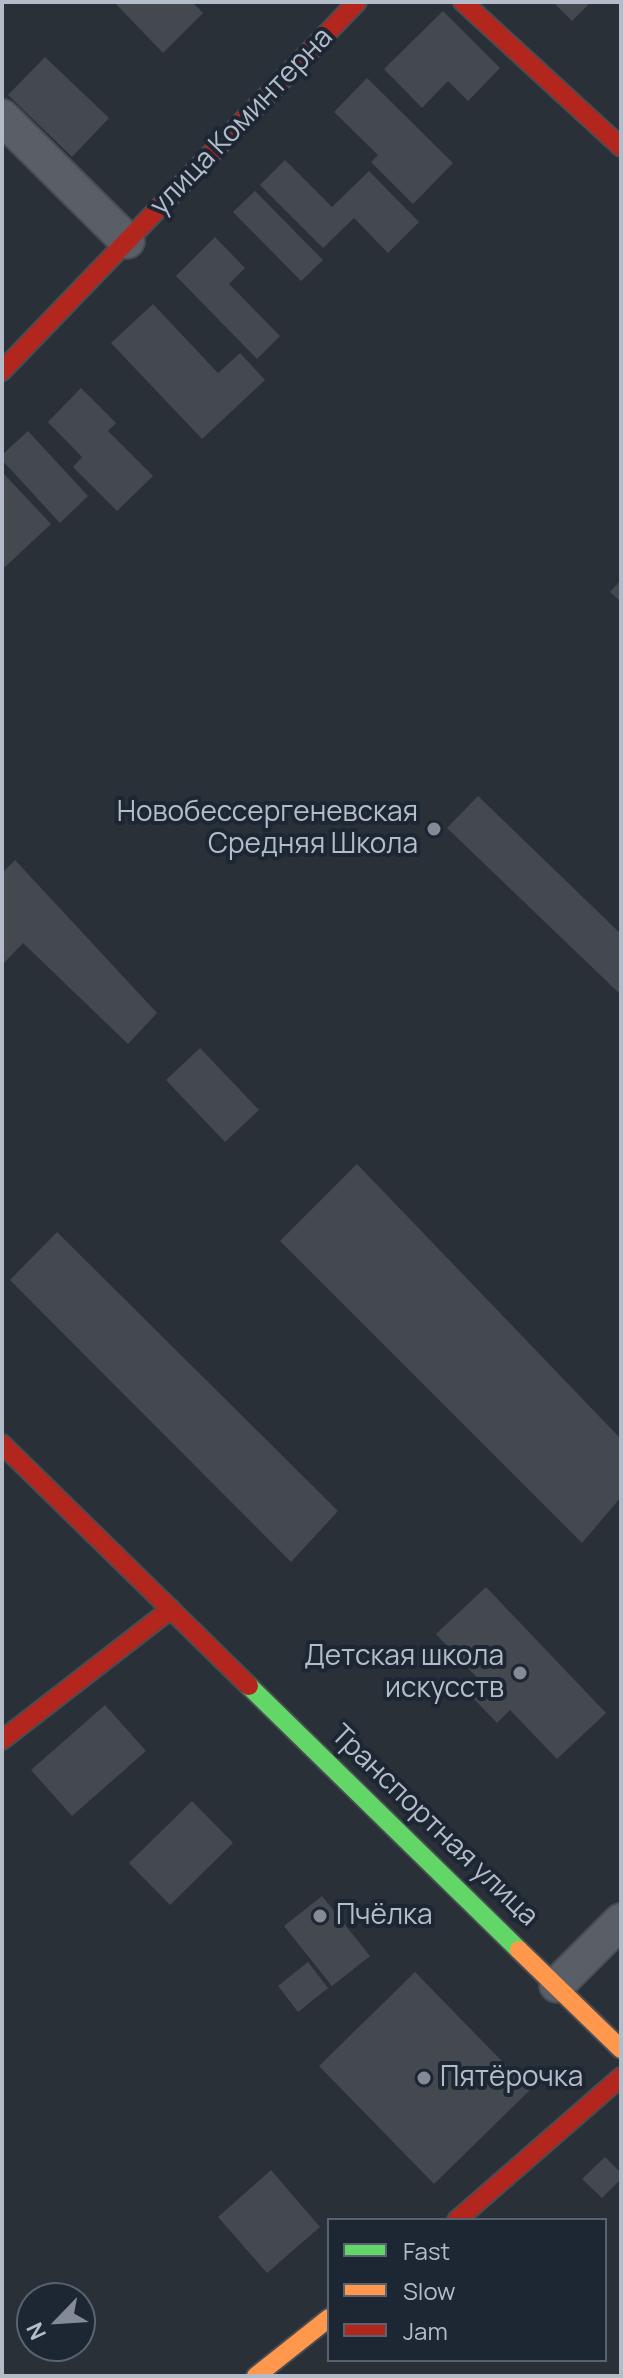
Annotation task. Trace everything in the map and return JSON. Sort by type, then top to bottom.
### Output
[{"type":"street","name":"улица Коминтерна","points":[[2,371],[357,2]]},
{"type":"street","points":[[463,2],[621,147]]},
{"type":"street","name":"улица Коминтерна","points":[[2,117],[127,241]]},
{"type":"street","name":"Транспортная улица","points":[[2,1444],[621,2049]]},
{"type":"street","points":[[2,1740],[171,1609]]},
{"type":"street","points":[[557,1985],[621,1921]]},
{"type":"street","points":[[459,2218],[621,2077]]},
{"type":"street","points":[[256,2376],[327,2320]]},
{"type":"building","points":[[114,2],[192,2],[203,13],[163,53]]},
{"type":"building","points":[[553,2],[591,2],[572,21]]},
{"type":"building","points":[[443,11],[500,68],[468,101],[448,81],[422,108],[384,69]]},
{"type":"building","points":[[45,57],[109,118],[72,157],[8,95]]},
{"type":"building","points":[[367,78],[453,163],[413,204],[371,162],[378,155],[334,112]]},
{"type":"building","points":[[285,160],[332,207],[369,171],[419,222],[388,253],[354,218],[323,248],[260,185]]},
{"type":"building","points":[[255,191],[323,260],[301,281],[233,212]]},
{"type":"building","points":[[215,237],[245,268],[229,284],[280,336],[257,359],[176,276]]},
{"type":"building","points":[[153,304],[218,373],[240,353],[265,380],[202,439],[111,343]]},
{"type":"building","points":[[81,388],[116,423],[108,431],[153,476],[117,511],[73,467],[82,457],[48,422]]},
{"type":"building","points":[[28,431],[88,496],[60,523],[2,460],[2,455]]},
{"type":"building","points":[[2,472],[51,524],[5,567],[2,564]]},
{"type":"building","points":[[621,580],[621,602],[610,592]]},
{"type":"building","points":[[478,796],[621,934],[621,995],[447,828]]},
{"type":"building","points":[[15,860],[157,1013],[128,1044],[23,943],[2,965],[2,873]]},
{"type":"building","points":[[200,1048],[259,1110],[225,1142],[166,1080]]},
{"type":"building","points":[[357,1164],[621,1439],[621,1497],[582,1543],[280,1241]]},
{"type":"building","points":[[57,1232],[338,1511],[291,1562],[10,1280]]},
{"type":"building","points":[[486,1587],[606,1713],[557,1759],[510,1710],[497,1723],[472,1697],[484,1685],[436,1634]]},
{"type":"building","points":[[105,1705],[146,1751],[72,1816],[31,1770]]},
{"type":"building","points":[[192,1801],[233,1843],[170,1905],[129,1863]]},
{"type":"building","points":[[322,1896],[370,1956],[332,1986],[284,1926]]},
{"type":"building","points":[[308,1962],[328,1988],[298,2012],[278,1986]]},
{"type":"building","name":"Пятёрочка","points":[[415,1972],[530,2090],[434,2184],[319,2066]]},
{"type":"building","points":[[605,2157],[621,2173],[621,2179],[602,2198],[582,2179]]},
{"type":"building","points":[[271,2170],[320,2227],[267,2273],[218,2217]]},
{"type":"traffic: fast","points":[[249,1686],[519,1950]]},
{"type":"traffic: slow","points":[[519,1950],[621,2049]]},
{"type":"traffic: slow","points":[[256,2376],[327,2320]]},
{"type":"traffic: jam","points":[[2,371],[357,2]]},
{"type":"traffic: jam","points":[[463,2],[621,147]]},
{"type":"traffic: jam","points":[[2,1444],[249,1686]]},
{"type":"traffic: jam","points":[[2,1740],[171,1609]]},
{"type":"traffic: jam","points":[[459,2218],[621,2077]]},
{"type":"place","name":"Новобессергеневская Средняя Школа","points":[[434,829]]},
{"type":"place","name":"Детская школа искусств","points":[[520,1673]]},
{"type":"place","name":"Пчёлка","points":[[320,1916]]},
{"type":"place","name":"Пятёрочка","points":[[424,2078]]}]
